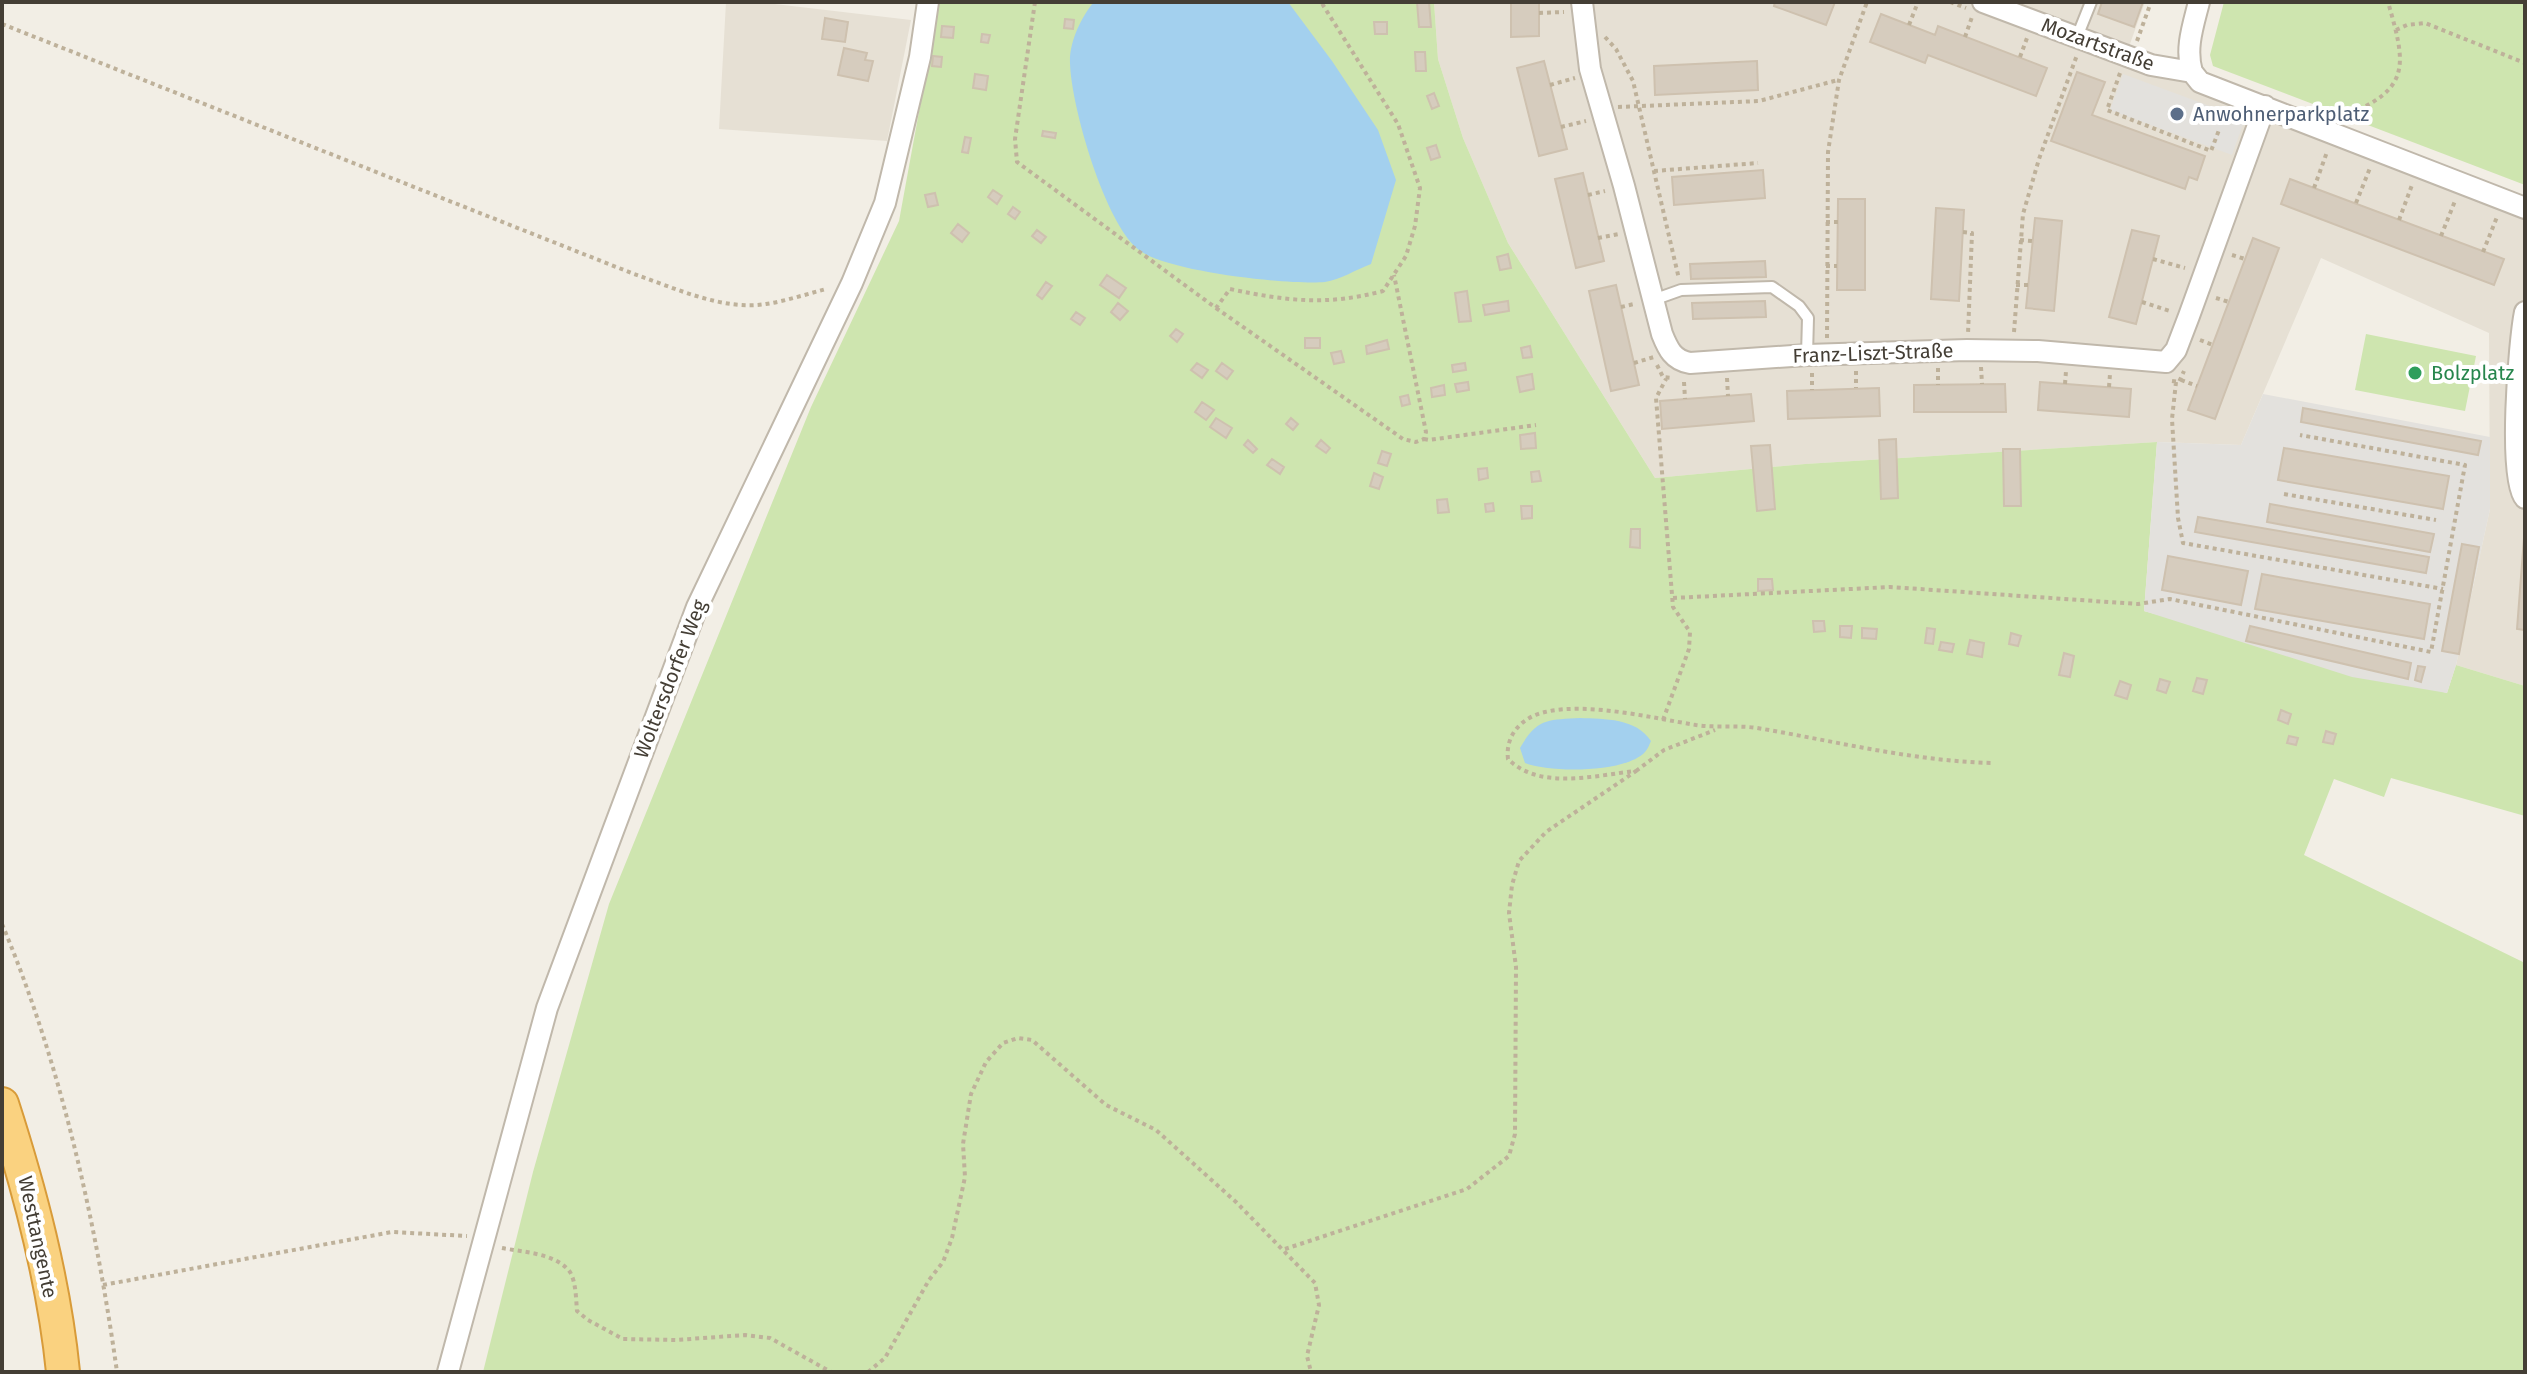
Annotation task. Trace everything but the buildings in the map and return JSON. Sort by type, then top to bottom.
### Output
[{"type":"highway","name":"Westtangente","points":[[2,1104],[26,1179],[59,1336],[63,1372]]},
{"type":"street","name":"Woltersdorfer Weg","points":[[448,1372],[547,1008],[691,622],[852,283],[885,203],[920,57],[928,2]]},
{"type":"street","points":[[2192,72],[2188,59],[2189,42],[2199,2]]},
{"type":"street","name":"Mozartstraße","points":[[1978,7],[2127,62],[2192,72],[2200,82],[2525,208]]},
{"type":"street","name":"Franz-Liszt-Straße","points":[[1579,10],[1594,114],[1624,186],[1646,301],[1672,355],[1679,361],[1690,363],[1967,359],[2013,351],[2166,362],[2176,350],[2265,106]]},
{"type":"street","points":[[2525,312],[2518,390],[2516,467],[2518,487],[2525,498]]},
{"type":"lane","points":[[2078,44],[2091,2]]},
{"type":"lane","points":[[1646,301],[1681,290],[1772,287],[1799,306],[1808,318],[1811,361]]},
{"type":"path","points":[[1035,2],[1015,139],[1017,162],[1216,308],[1403,439],[1416,442],[1536,425]]},
{"type":"path","points":[[1216,308],[1230,289],[1286,301],[1351,300],[1383,291],[1406,256],[1415,226],[1420,188],[1398,124],[1321,2]]},
{"type":"path","points":[[1812,390],[1811,361],[1826,266],[1828,152],[1839,80],[1867,2]]},
{"type":"path","points":[[1909,25],[1918,2]]},
{"type":"path","points":[[2151,2],[2107,110],[2211,151],[2219,130]]},
{"type":"path","points":[[2333,121],[2373,104],[2393,87],[2401,58],[2388,2]]},
{"type":"path","points":[[1965,37],[1978,7]]},
{"type":"path","points":[[1539,13],[1579,10],[1616,49],[1633,81],[1681,290]]},
{"type":"path","points":[[2396,30],[2425,23],[2525,63]]},
{"type":"path","points":[[2,24],[634,274],[698,296],[734,304],[764,305],[852,283]]},
{"type":"path","points":[[2020,57],[2029,32]]},
{"type":"path","points":[[2013,351],[2023,214],[2078,44]]},
{"type":"path","points":[[1550,85],[1577,77],[1575,67]]},
{"type":"path","points":[[1561,127],[1594,114],[1640,106],[1759,101],[1839,80]]},
{"type":"path","points":[[1731,91],[1732,102]]},
{"type":"path","points":[[1682,94],[1682,104]]},
{"type":"path","points":[[2314,188],[2329,146]]},
{"type":"path","points":[[1654,171],[1758,163]]},
{"type":"path","points":[[2356,203],[2372,163]]},
{"type":"path","points":[[1739,165],[1740,172]]},
{"type":"path","points":[[1695,168],[1695,176]]},
{"type":"path","points":[[2399,220],[2414,179]]},
{"type":"path","points":[[1588,195],[1609,190]]},
{"type":"path","points":[[2441,236],[2457,195]]},
{"type":"path","points":[[2483,252],[2499,211]]},
{"type":"path","points":[[1826,222],[1838,222]]},
{"type":"path","points":[[1963,232],[1972,233],[1967,359],[1981,367],[1994,367]]},
{"type":"path","points":[[1598,238],[1620,234]]},
{"type":"path","points":[[2020,240],[2032,241]]},
{"type":"path","points":[[2227,254],[2245,259]]},
{"type":"path","points":[[2153,259],[2205,273]]},
{"type":"path","points":[[1826,266],[1837,266]]},
{"type":"path","points":[[1393,275],[1426,432],[1424,439]]},
{"type":"path","points":[[1960,277],[1970,278]]},
{"type":"path","points":[[2016,285],[2029,285]]},
{"type":"path","points":[[2211,296],[2229,302]]},
{"type":"path","points":[[1621,307],[1646,301]]},
{"type":"path","points":[[2142,302],[2189,316]]},
{"type":"path","points":[[2195,339],[2213,345]]},
{"type":"path","points":[[1651,343],[1660,374],[1667,378],[1683,378],[1685,399]]},
{"type":"path","points":[[1634,363],[1654,357]]},
{"type":"path","points":[[2186,366],[2179,381],[2172,419],[2178,518],[2183,543],[2443,589]]},
{"type":"path","points":[[1981,367],[1982,384]]},
{"type":"path","points":[[1924,368],[1938,368],[1938,385]]},
{"type":"path","points":[[2065,384],[2066,369]]},
{"type":"path","points":[[1856,388],[1856,371],[1870,370]]},
{"type":"path","points":[[2109,387],[2110,372],[2121,373]]},
{"type":"path","points":[[1727,376],[1728,396]]},
{"type":"path","points":[[1663,720],[1689,649],[1690,632],[1673,607],[1656,398],[1667,378]]},
{"type":"path","points":[[2165,380],[2197,386]]},
{"type":"path","points":[[1673,598],[1890,587],[2138,604],[2170,599],[2431,652],[2465,465],[2300,435]]},
{"type":"path","points":[[2284,494],[2436,520]]},
{"type":"path","points":[[1636,771],[1547,778],[1517,768],[1508,759],[1507,747],[1511,735],[1527,719],[1543,712],[1587,710],[1718,728],[1752,727],[1905,756],[1992,763]]},
{"type":"path","points":[[1285,1249],[1467,1189],[1509,1156],[1515,1134],[1516,981],[1509,913],[1519,861],[1546,832],[1664,750],[1718,728]]},
{"type":"path","points":[[2,924],[48,1054],[84,1190],[117,1372]]},
{"type":"path","points":[[868,1372],[885,1358],[929,1280],[943,1262],[952,1238],[965,1177],[963,1144],[971,1094],[986,1062],[1003,1043],[1018,1038],[1032,1040],[1106,1105],[1156,1130],[1285,1249],[1315,1283],[1319,1305],[1307,1356],[1311,1372]]},
{"type":"path","points":[[103,1285],[392,1232],[457,1233],[562,1265],[571,1273],[577,1311],[614,1336],[661,1340],[745,1335],[770,1338],[831,1372]]},
{"type":"shaded area","points":[[726,2],[758,2],[911,20],[887,141],[719,129]]},
{"type":"shaded area","points":[[1434,2],[2145,2],[2126,55],[2525,208],[2525,686],[2456,665],[2490,509],[2489,333],[2321,258],[2241,445],[2157,442],[1805,464],[1655,478],[1508,243],[1463,138],[1438,59]]},
{"type":"shaded area","name":"Anwohnerparkplatz","points":[[2123,74],[2245,119],[2232,155],[2110,110]]},
{"type":"shaded area","points":[[2263,394],[2490,437],[2490,509],[2447,693],[2352,677],[2144,611],[2157,442],[2241,445]]},
{"type":"green space","points":[[935,2],[1434,2],[1438,59],[1463,138],[1508,243],[1655,478],[1805,464],[2157,442],[2144,611],[2447,693],[2456,665],[2525,686],[2525,816],[2391,778],[2384,797],[2334,779],[2304,855],[2525,963],[2525,1372],[483,1372],[533,1172],[609,904],[811,407],[899,221],[929,57]]},
{"type":"green space","points":[[2224,2],[2525,2],[2525,185],[2213,66],[2210,55]]},
{"type":"green space","name":"Bolzplatz","points":[[2366,334],[2476,356],[2465,411],[2355,390]]},
{"type":"water","points":[[1094,2],[1288,2],[1378,130],[1396,180],[1371,264],[1331,281],[1285,281],[1201,271],[1154,258],[1139,250],[1126,236],[1102,191],[1076,107],[1070,55],[1080,23]]},
{"type":"water","points":[[1580,718],[1629,724],[1645,733],[1651,741],[1646,751],[1635,759],[1605,767],[1569,769],[1525,763],[1520,748],[1538,726],[1551,720]]},
{"type":"place","name":"Anwohnerparkplatz","points":[[2177,114]]},
{"type":"place","name":"Bolzplatz","points":[[2415,373]]}]
